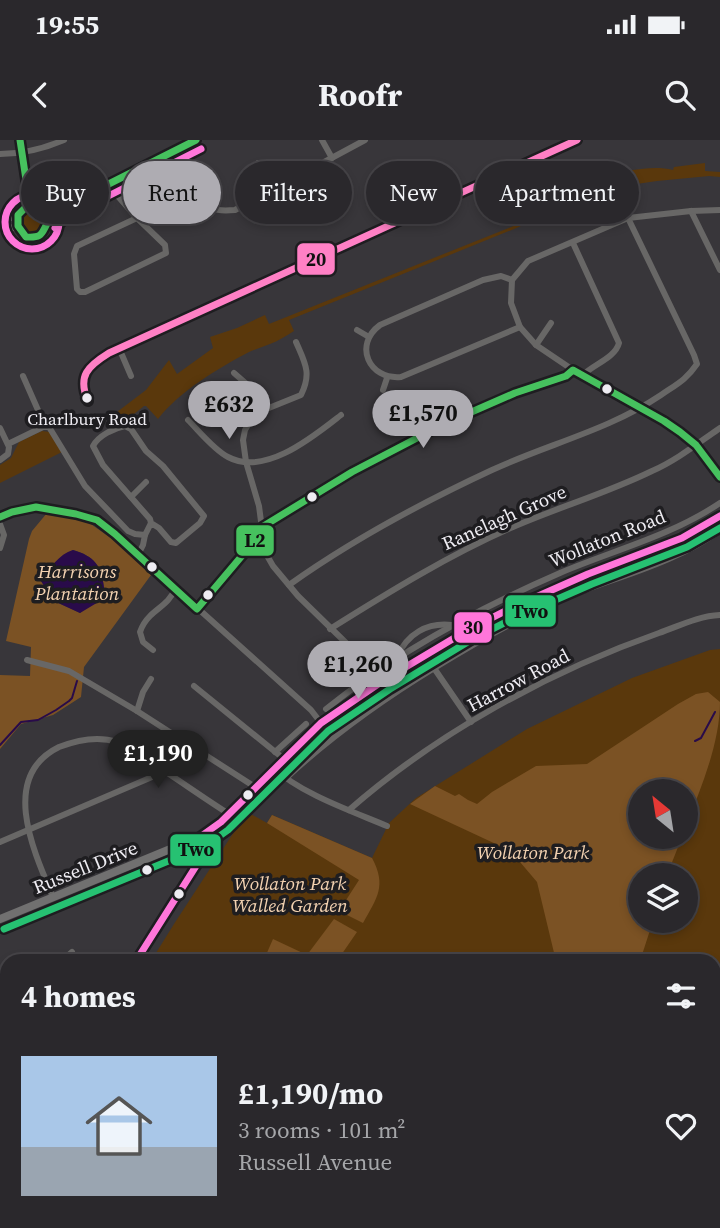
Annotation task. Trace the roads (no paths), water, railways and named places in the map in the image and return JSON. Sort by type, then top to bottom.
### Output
[{"type":"main road","name":"Wollaton Road","points":[[182,845],[215,828],[321,723],[384,680],[466,631],[588,573],[682,538],[720,516]]},
{"type":"main road","name":"Russell Drive","points":[[0,919],[182,845]]},
{"type":"street","points":[[20,140],[23,161]]},
{"type":"street","points":[[0,154],[45,147],[64,140]]},
{"type":"street","points":[[109,184],[196,140]]},
{"type":"street","points":[[323,140],[332,158]]},
{"type":"street","points":[[326,161],[365,140]]},
{"type":"street","points":[[88,401],[83,381],[86,372],[100,358],[577,140]]},
{"type":"street","points":[[176,150],[203,202],[210,208],[221,211],[235,210]]},
{"type":"street","points":[[109,186],[123,202]]},
{"type":"street","points":[[18,229],[17,217],[21,210]]},
{"type":"street","points":[[639,217],[720,210]]},
{"type":"street","points":[[691,211],[720,270]]},
{"type":"street","points":[[0,220],[17,217]]},
{"type":"street","points":[[137,218],[165,245],[166,253],[80,292],[77,289],[74,254],[77,246],[137,218]]},
{"type":"street","points":[[0,225],[18,229],[26,237],[35,238],[44,231],[47,224]]},
{"type":"street","points":[[612,224],[528,261],[512,280],[511,303],[520,327],[536,345],[573,370],[664,421],[696,444],[720,477]]},
{"type":"street","points":[[289,585],[392,520],[494,469],[599,428],[641,408],[688,377],[697,364],[694,355],[631,224]]},
{"type":"street","points":[[573,243],[619,343],[614,353],[583,375]]},
{"type":"street","points":[[512,280],[501,276],[483,280],[380,325],[369,338],[369,362],[377,372],[387,378],[405,376],[520,327]]},
{"type":"street","points":[[536,345],[551,323]]},
{"type":"street","points":[[357,330],[369,338]]},
{"type":"street","points":[[296,342],[307,369],[307,382],[301,395],[259,412],[245,430],[243,440],[246,462],[259,506],[262,542],[267,558],[289,585],[330,629],[384,680]]},
{"type":"street","points":[[119,348],[131,376]]},
{"type":"street","points":[[197,609],[262,530],[352,472],[444,424],[515,393],[566,376],[573,370]]},
{"type":"street","points":[[235,372],[265,400],[268,408]]},
{"type":"street","points":[[23,376],[46,427],[90,492],[128,531],[145,535]]},
{"type":"street","points":[[383,390],[387,378]]},
{"type":"street","points":[[187,419],[227,457],[246,462],[263,461],[283,454],[306,442],[342,415]]},
{"type":"street","points":[[125,426],[131,429],[146,451],[163,466],[204,516],[200,523],[176,543],[171,542],[151,523],[103,465],[93,446],[99,438],[116,428],[125,426]]},
{"type":"street","points":[[8,444],[46,427]]},
{"type":"street","points":[[0,428],[8,444],[8,454],[0,460]]},
{"type":"street","name":"Ranelagh Grove","points":[[330,629],[433,567],[511,528],[655,470],[720,428]]},
{"type":"street","points":[[131,497],[146,482]]},
{"type":"street","name":"Wollaton Road","points":[[326,709],[376,672],[453,625],[557,575],[660,535],[688,522],[720,502]]},
{"type":"street","points":[[0,517],[36,507],[97,520],[311,710],[321,723]]},
{"type":"street","points":[[138,555],[151,523]]},
{"type":"street","points":[[0,524],[4,535],[0,548]]},
{"type":"street","name":"Wollaton Road","points":[[286,778],[353,721],[493,634],[549,604],[672,557],[720,531]]},
{"type":"street","points":[[153,650],[143,642],[140,632],[150,616],[163,607],[175,589]]},
{"type":"street","name":"Harrow Road","points":[[349,810],[398,770],[471,722],[539,684],[700,617],[720,615]]},
{"type":"street","points":[[396,659],[404,643],[419,630],[436,625],[453,625]]},
{"type":"street","points":[[130,633],[140,632]]},
{"type":"street","points":[[425,655],[471,722]]},
{"type":"street","points":[[27,660],[69,671],[137,710],[255,787]]},
{"type":"street","points":[[137,710],[143,692],[150,683]]},
{"type":"street","points":[[194,686],[284,759]]},
{"type":"street","points":[[275,752],[306,724]]},
{"type":"street","points":[[53,897],[25,832],[19,813],[18,792],[26,772],[41,756],[51,751],[84,740],[115,741],[228,815]]},
{"type":"street","points":[[0,842],[152,777],[158,774],[160,768]]},
{"type":"street","points":[[274,768],[286,778],[387,826]]},
{"type":"street","name":"Wollaton Road","points":[[140,954],[228,815]]},
{"type":"street","points":[[201,837],[206,838],[210,845]]},
{"type":"street","name":"Wollaton Road","points":[[194,867],[201,837]]},
{"type":"street","points":[[182,845],[194,850],[197,858]]},
{"type":"waterway","points":[[0,745],[21,722],[38,720],[69,701],[77,681]]},
{"type":"waterway","points":[[695,741],[701,738],[715,712]]},
{"type":"place","name":"Charlbury Road","points":[[87,398]]},
{"type":"park label","name":"Harrisons Plantation","points":[[77,582]]},
{"type":"park label","name":"Wollaton Park","points":[[533,852]]},
{"type":"park label","name":"Wollaton Park Walled Garden","points":[[290,894]]}]
